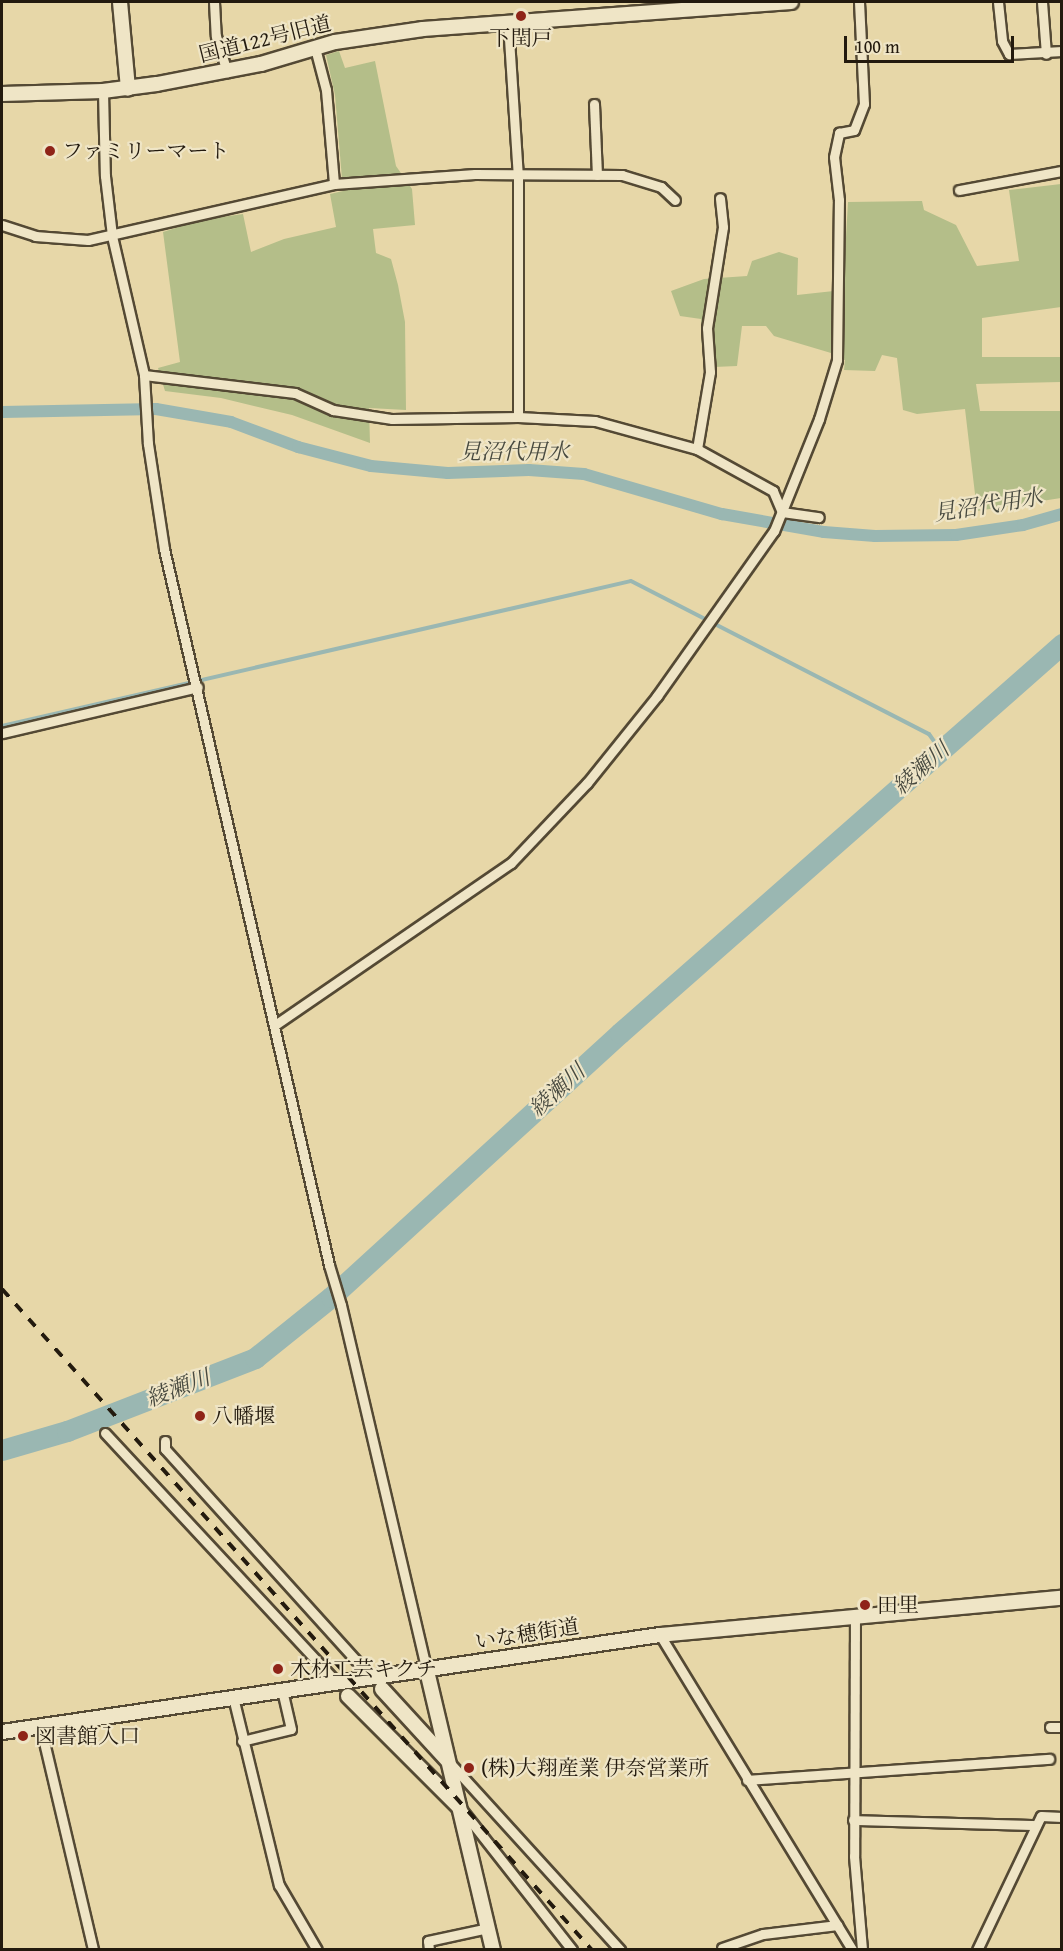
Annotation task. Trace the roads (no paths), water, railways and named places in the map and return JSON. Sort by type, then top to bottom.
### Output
[{"type":"street","points":[[120,2],[128,89]]},
{"type":"street","points":[[214,2],[216,36],[226,72]]},
{"type":"street","name":"国道122号旧道","points":[[2,94],[128,89],[226,72],[368,36],[790,2]]},
{"type":"street","points":[[275,1025],[444,910],[524,850],[587,783],[650,705],[774,531],[819,419],[837,360],[839,200],[834,157],[839,133],[854,130],[864,104],[859,2]]},
{"type":"street","points":[[998,2],[1002,41],[1009,54],[1046,54],[1062,51]]},
{"type":"street","points":[[1042,2],[1046,54]]},
{"type":"street","points":[[508,23],[518,176],[518,417]]},
{"type":"street","points":[[315,48],[326,90],[333,184]]},
{"type":"street","points":[[103,91],[105,176],[112,236],[144,375],[148,400],[147,420],[164,549],[198,687],[329,1265],[341,1305],[494,1950]]},
{"type":"street","points":[[594,104],[597,176]]},
{"type":"street","points":[[959,190],[1062,171]]},
{"type":"street","points":[[2,225],[63,241],[112,236],[333,184],[475,174],[622,175],[649,181],[675,200]]},
{"type":"street","points":[[697,449],[710,372],[707,328],[723,227],[720,198]]},
{"type":"street","points":[[144,375],[295,393],[333,410],[392,419],[518,417],[595,421],[697,449],[774,490],[780,514]]},
{"type":"street","points":[[780,514],[819,518]]},
{"type":"street","points":[[2,733],[198,687]]},
{"type":"street","points":[[105,1433],[338,1684]]},
{"type":"street","points":[[165,1441],[165,1449],[620,1950]]},
{"type":"street","name":"いな穂街道","points":[[2,1732],[233,1697],[338,1684],[378,1684],[427,1671],[660,1635],[855,1615],[1062,1598]]},
{"type":"street","points":[[855,1615],[853,1820],[862,1950]]},
{"type":"street","points":[[660,1635],[852,1950]]},
{"type":"street","points":[[242,1741],[291,1729],[282,1691]]},
{"type":"street","points":[[348,1696],[459,1807],[572,1950]]},
{"type":"street","points":[[233,1697],[279,1885],[317,1950]]},
{"type":"street","points":[[40,1725],[93,1950]]},
{"type":"street","points":[[1050,1727],[1062,1727]]},
{"type":"street","points":[[747,1780],[1049,1759]]},
{"type":"street","points":[[977,1950],[1041,1816],[1062,1816]]},
{"type":"street","points":[[853,1820],[1036,1825]]},
{"type":"street","points":[[722,1948],[763,1934],[837,1925]]},
{"type":"street","points":[[429,1950],[428,1941],[488,1928]]},
{"type":"waterway","name":"見沼代用水","points":[[2,412],[156,409],[231,422],[298,447],[371,466],[448,473],[529,470],[584,474],[722,514],[824,532],[875,536],[956,535],[1023,525],[1062,514]]},
{"type":"waterway","points":[[2,726],[631,581],[929,734],[940,750]]},
{"type":"waterway","name":"綾瀬川","points":[[2,1450],[67,1431],[255,1358],[331,1297],[620,1033],[1062,644]]},
{"type":"railway","points":[[2,1289],[592,1950]]},
{"type":"place","name":"下閏戸","points":[[521,16]]},
{"type":"place","name":"ファミリーマート","points":[[50,151]]},
{"type":"place","name":"八幡堰","points":[[200,1416]]},
{"type":"place","name":"田里","points":[[865,1605]]},
{"type":"place","name":"木材工芸キクチ","points":[[278,1669]]},
{"type":"place","name":"図書館入口","points":[[23,1736]]},
{"type":"place","name":"(株)大翔産業 伊奈営業所","points":[[469,1768]]}]
